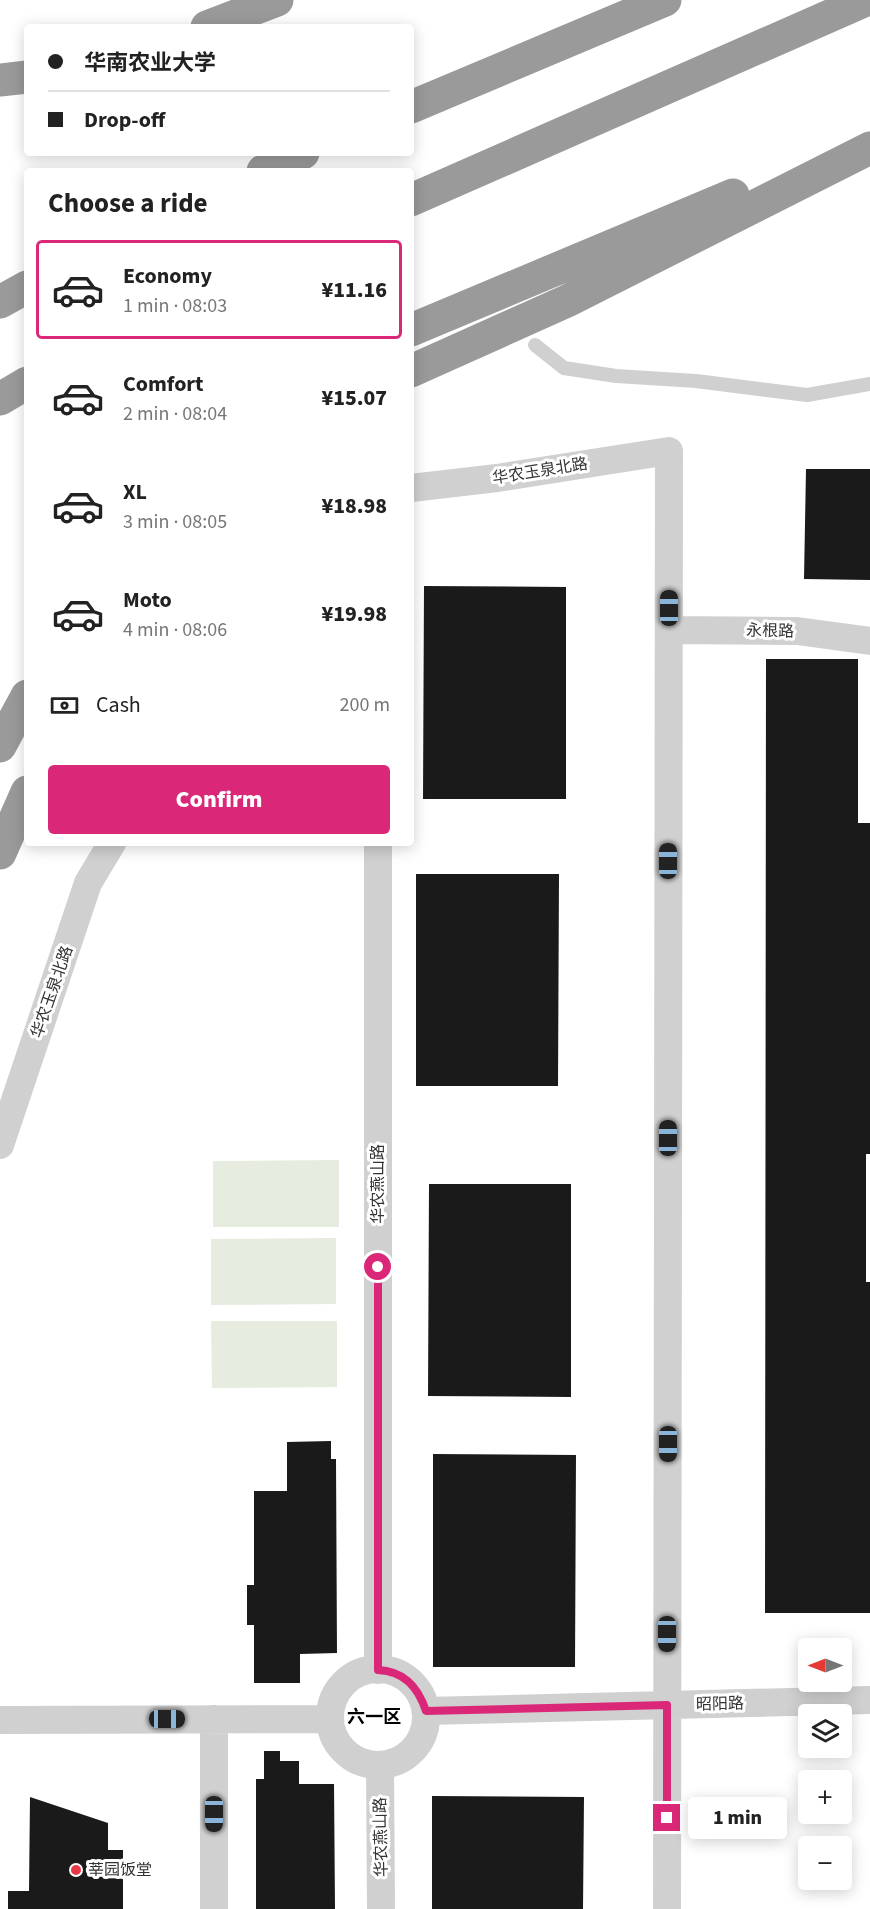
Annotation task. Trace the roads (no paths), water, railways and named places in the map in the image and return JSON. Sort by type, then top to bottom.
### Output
[{"type":"highway","points":[[215,24],[277,0]]},
{"type":"highway","points":[[419,104],[627,0]]},
{"type":"highway","points":[[419,104],[665,0]]},
{"type":"highway","points":[[414,199],[866,0]]},
{"type":"highway","points":[[638,101],[870,23]]},
{"type":"highway","points":[[0,80],[24,77]]},
{"type":"highway","points":[[414,329],[870,138]]},
{"type":"highway","points":[[414,370],[567,301],[870,148]]},
{"type":"highway","points":[[270,168],[296,156]]},
{"type":"highway","points":[[0,302],[24,289]]},
{"type":"highway","points":[[0,399],[24,385]]},
{"type":"highway","points":[[0,746],[24,702]]},
{"type":"highway","points":[[0,853],[24,799]]},
{"type":"street","name":"华农玉泉北路","points":[[414,488],[497,478],[669,451],[669,630]]},
{"type":"street","name":"永根路","points":[[669,630],[797,631],[870,641]]},
{"type":"street","points":[[667,1909],[669,630]]},
{"type":"street","name":"华农玉泉北路","points":[[0,1146],[88,883],[110,846]]},
{"type":"street","name":"华农燕山路","points":[[378,846],[378,1670]]},
{"type":"street","points":[[372,1669],[378,1670],[401,1674],[412,1683],[421,1696],[426,1711],[425,1727],[419,1742],[409,1754],[395,1762],[380,1765],[365,1764],[351,1757],[340,1747],[333,1733],[330,1719],[337,1692],[346,1681],[372,1669]]},
{"type":"street","name":"昭阳路","points":[[426,1711],[870,1700]]},
{"type":"street","points":[[214,1719],[214,1909]]},
{"type":"street","points":[[0,1720],[330,1719]]},
{"type":"street","name":"华农燕山路","points":[[380,1765],[381,1909]]},
{"type":"lane","points":[[535,345],[564,368],[616,376],[696,381],[807,395],[870,384]]},
{"type":"place","name":"莘园饭堂","points":[[76,1870]]},
{"type":"district","name":"六一区","points":[[374,1717]]}]
